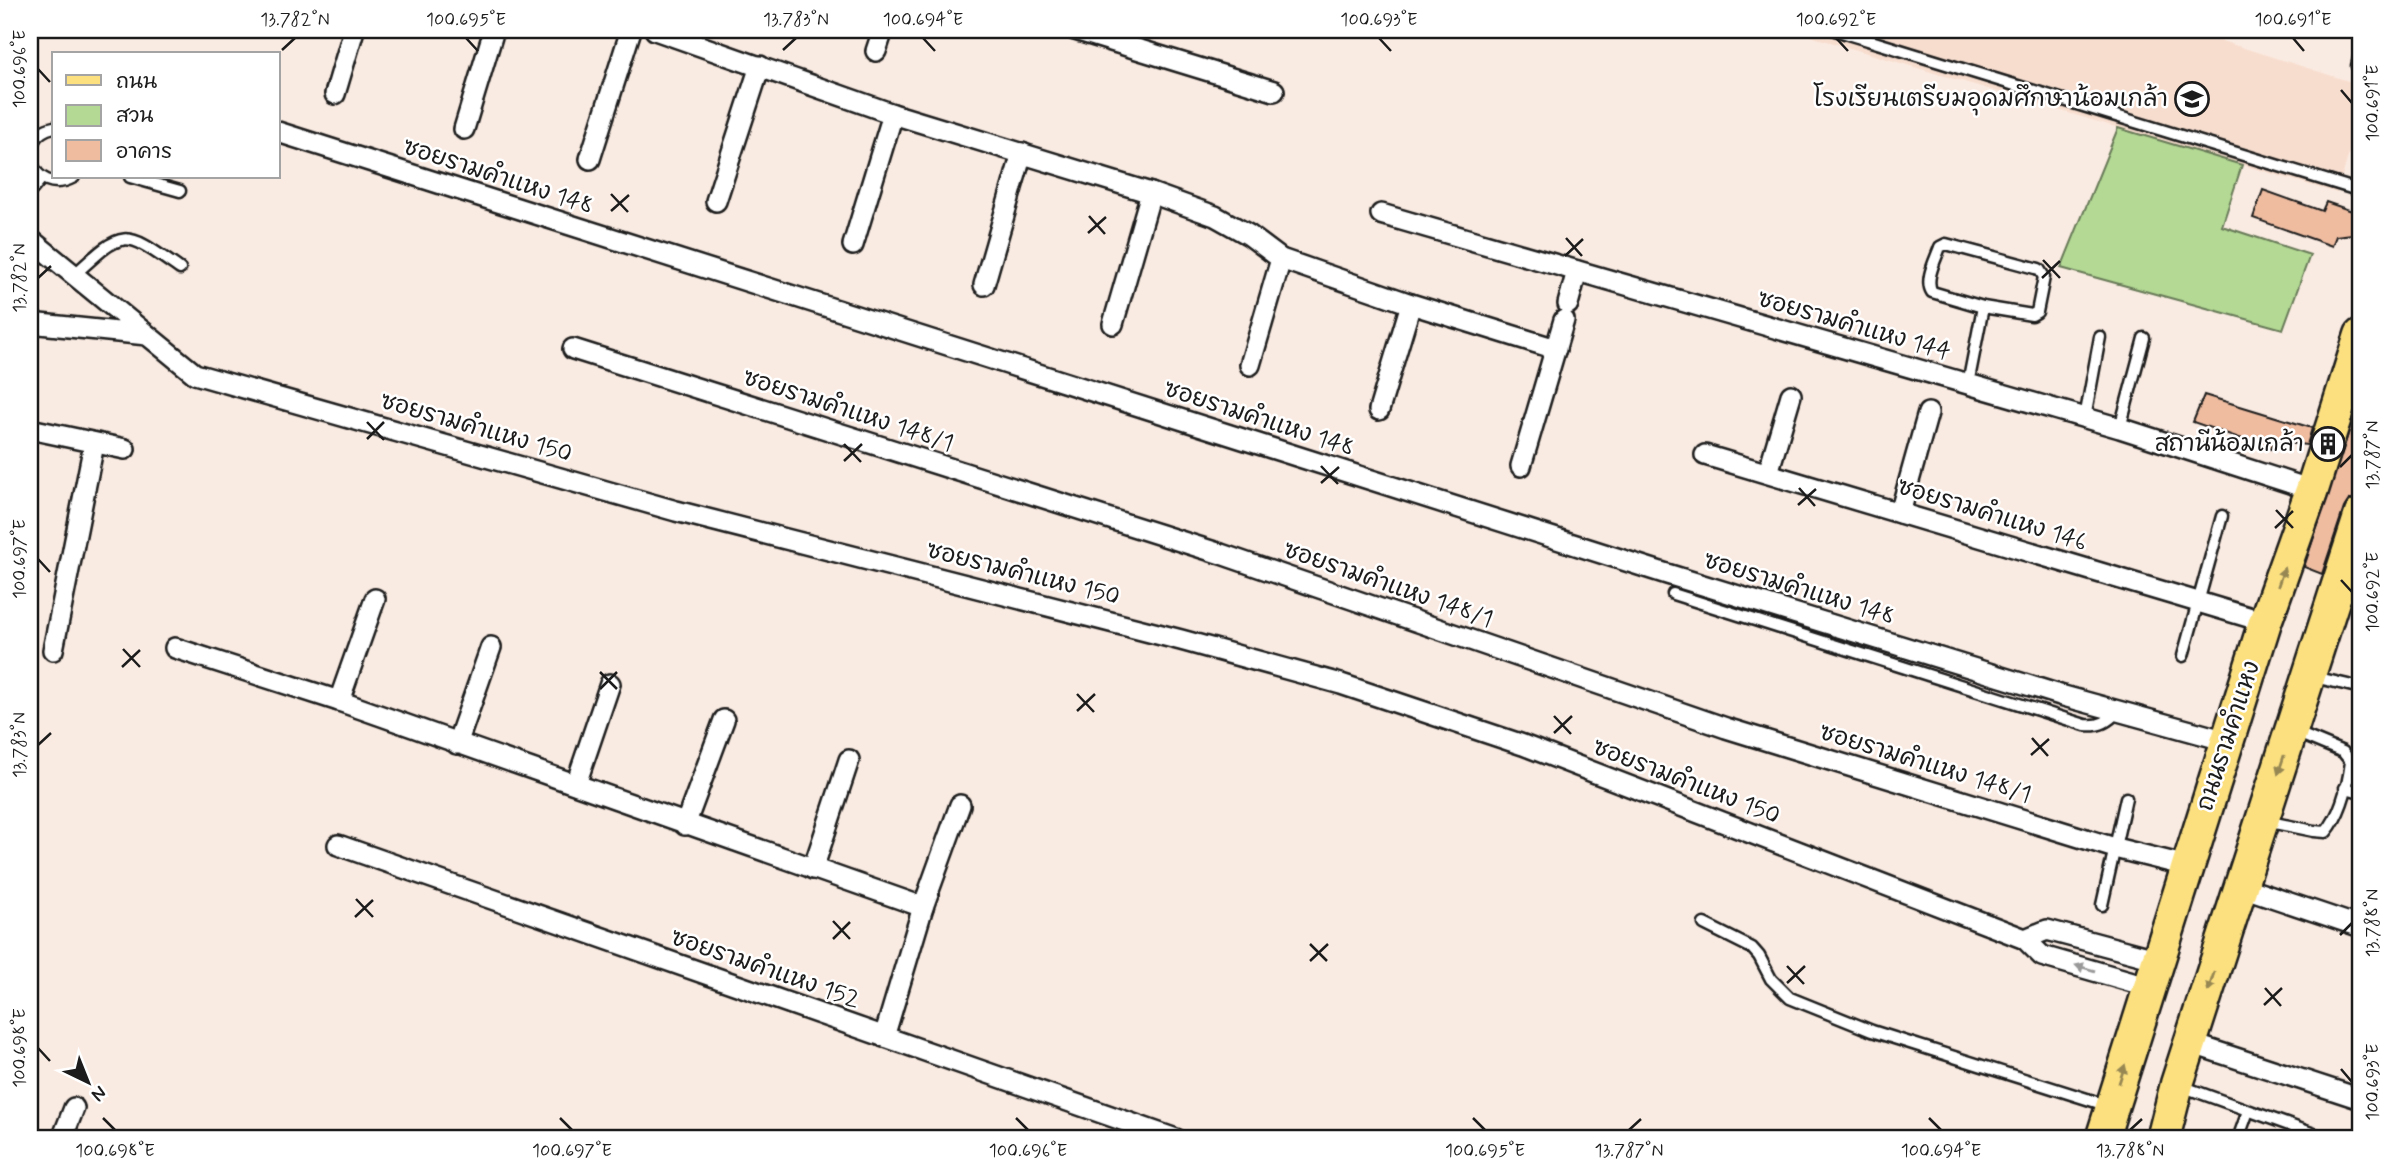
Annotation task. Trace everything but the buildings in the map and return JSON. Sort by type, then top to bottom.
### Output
[{"type":"main road","name":"ถนนรามคำแหง","points":[[2102,1139],[2265,622],[2312,490],[2361,335]]},
{"type":"main road","points":[[2163,1139],[2177,1084],[2308,676],[2349,594],[2361,514]]},
{"type":"street","points":[[335,94],[354,30]]},
{"type":"street","points":[[464,129],[494,30]]},
{"type":"street","points":[[590,159],[631,30]]},
{"type":"street","points":[[655,30],[893,114],[1151,193],[1215,216],[1249,235],[1281,259],[1556,349]]},
{"type":"street","points":[[876,51],[883,30]]},
{"type":"street","points":[[1075,30],[1274,91]]},
{"type":"street","points":[[716,201],[760,65]]},
{"type":"street","points":[[853,245],[893,114]]},
{"type":"street","name":"ซอยรามคำแหง 148","points":[[280,133],[1667,574],[2119,711],[2227,741]]},
{"type":"street","points":[[984,285],[1022,153]]},
{"type":"street","points":[[1113,324],[1151,193]]},
{"type":"street","name":"ซอยรามคำแหง 144","points":[[1381,214],[2120,428],[2312,490]]},
{"type":"street","name":"ซอยรามคำแหง 150","points":[[31,243],[195,374],[676,510],[1168,636],[1341,684],[1523,745],[2025,939],[2042,956],[2155,973]]},
{"type":"street","points":[[1251,365],[1281,259]]},
{"type":"street","points":[[1521,466],[1577,271]]},
{"type":"street","points":[[1379,411],[1412,304]]},
{"type":"street","points":[[30,323],[147,335]]},
{"type":"street","name":"ซอยรามคำแหง 148/1","points":[[573,349],[1221,554],[1726,727],[2115,848],[2188,866]]},
{"type":"street","points":[[1768,473],[1791,395]]},
{"type":"street","points":[[1900,513],[1928,412]]},
{"type":"street","points":[[30,429],[125,449]]},
{"type":"street","points":[[53,650],[94,444]]},
{"type":"street","name":"ซอยรามคำแหง 146","points":[[1705,454],[2265,622]]},
{"type":"street","points":[[339,701],[375,599]]},
{"type":"street","points":[[457,744],[492,647]]},
{"type":"street","points":[[175,648],[339,701],[922,907]]},
{"type":"street","points":[[576,784],[610,684]]},
{"type":"street","points":[[685,825],[724,720]]},
{"type":"street","points":[[813,869],[849,760]]},
{"type":"street","points":[[884,1037],[922,907],[960,805]]},
{"type":"street","name":"ซอยรามคำแหง 152","points":[[338,845],[1176,1139]]},
{"type":"street","points":[[2242,887],[2361,927]]},
{"type":"street","points":[[2025,939],[2047,930],[2155,973]]},
{"type":"street","points":[[2190,1043],[2361,1099]]},
{"type":"street","points":[[62,1139],[74,1108]]},
{"type":"lane","points":[[1835,30],[2361,191]]},
{"type":"lane","points":[[2357,65],[2361,51]]},
{"type":"lane","points":[[52,128],[41,132],[31,146],[31,164],[42,178],[58,182],[71,178]]},
{"type":"lane","points":[[30,192],[42,178]]},
{"type":"lane","points":[[134,178],[180,191]]},
{"type":"lane","points":[[74,275],[106,246],[120,239],[134,239],[180,269]]},
{"type":"lane","points":[[1947,244],[1956,245],[2043,272],[2039,309],[2032,315],[1983,307],[1933,292],[1929,287],[1929,279],[1940,247],[1947,244]]},
{"type":"lane","points":[[1968,384],[1983,307]]},
{"type":"lane","points":[[2085,418],[2100,337]]},
{"type":"lane","points":[[2120,428],[2144,338]]},
{"type":"lane","points":[[2183,656],[2222,516]]},
{"type":"lane","points":[[1673,594],[2085,725],[2105,723],[2119,711]]},
{"type":"lane","points":[[2308,676],[2361,688]]},
{"type":"lane","points":[[2263,820],[2326,832],[2334,822],[2346,788],[2351,762],[2343,752],[2292,731]]},
{"type":"lane","points":[[2346,788],[2361,792]]},
{"type":"lane","points":[[2102,905],[2126,798]]},
{"type":"lane","points":[[1704,923],[1752,948],[1771,979],[1790,998],[1872,1031],[2112,1107]]},
{"type":"lane","points":[[2177,1084],[2329,1139]]},
{"type":"lane","points":[[2238,1139],[2248,1111]]},
{"type":"shaded area","name":"โรงเรียนเตรียมอุดมศึกษาน้อมเกล้า","points":[[1790,30],[2187,30],[2361,85],[2361,114],[2337,193]]},
{"type":"green space","points":[[2118,128],[2242,165],[2222,226],[2310,255],[2283,329],[2061,268]]},
{"type":"place","name":"โรงเรียนเตรียมอุดมศึกษาน้อมเกล้า","points":[[2192,99]]},
{"type":"place","name":"สถานีน้อมเกล้า","points":[[2328,444]]}]
